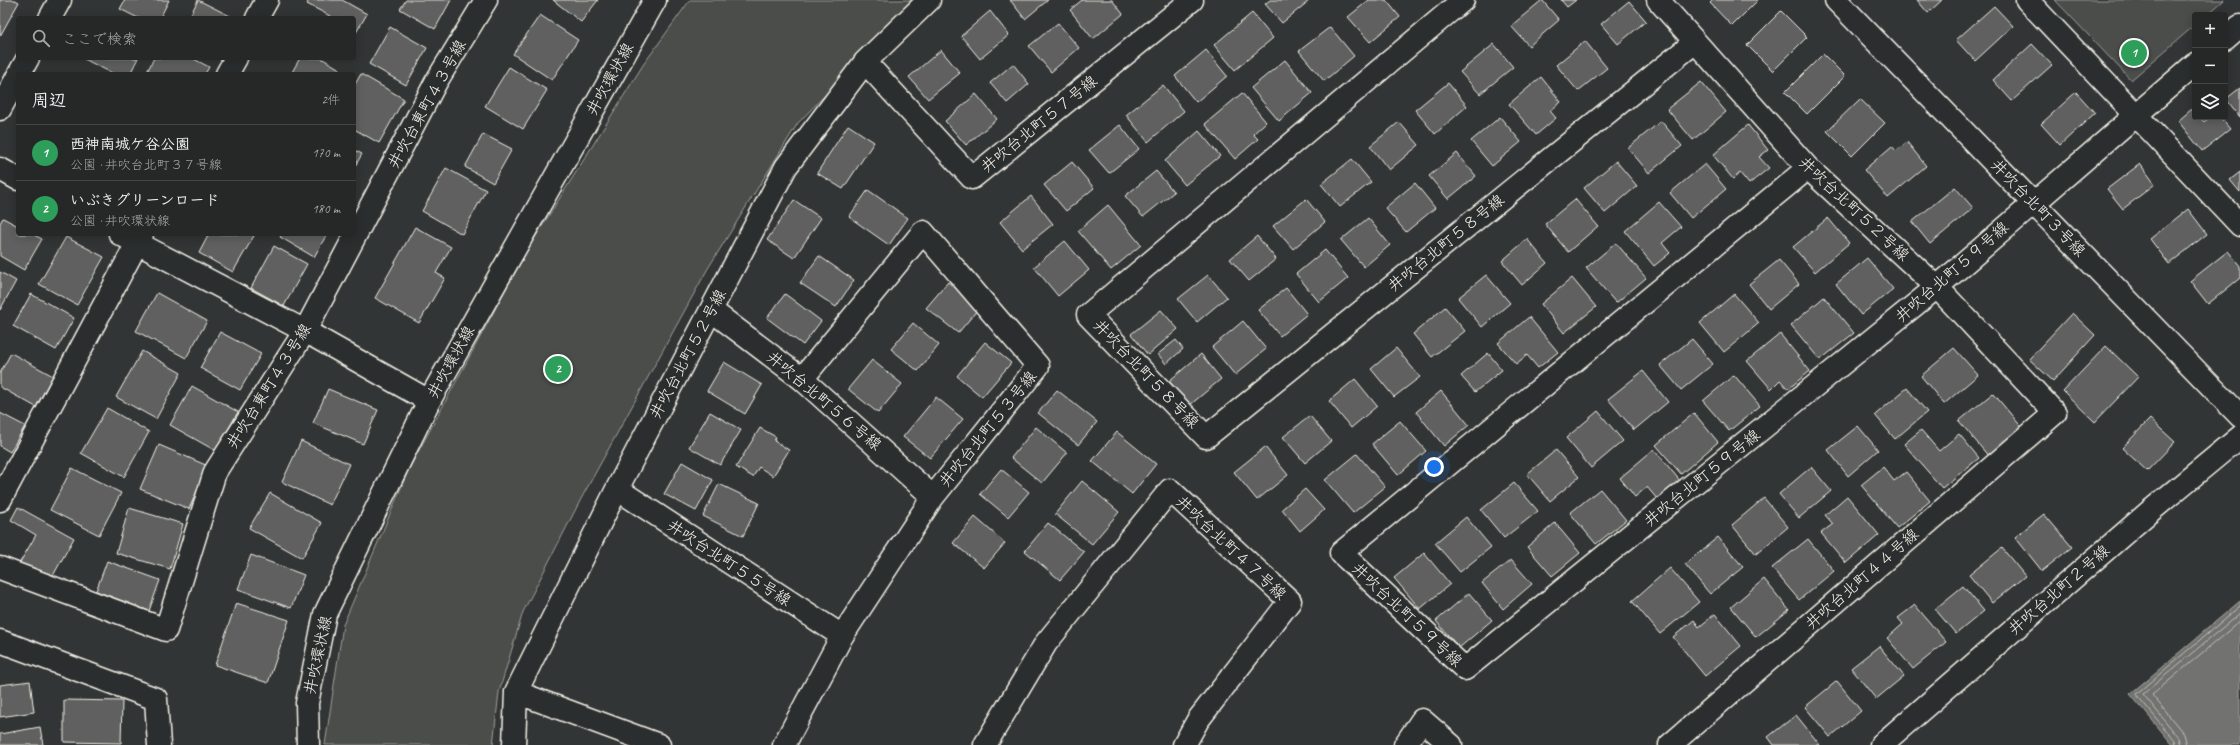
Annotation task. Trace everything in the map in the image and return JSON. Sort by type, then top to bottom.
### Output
[{"type":"street","points":[[51,16],[60,0]]},
{"type":"street","points":[[258,16],[267,0]]},
{"type":"street","name":"井吹台東町４３号線","points":[[356,234],[436,82],[486,0]]},
{"type":"street","name":"井吹環状線","points":[[308,745],[307,703],[325,614],[429,401],[655,0]]},
{"type":"street","name":"井吹台北町５２号線","points":[[514,745],[516,692],[617,489],[786,168],[865,62],[929,0]]},
{"type":"street","name":"井吹台北町５７号線","points":[[865,62],[972,178],[1192,0]]},
{"type":"street","name":"井吹台北町５８号線","points":[[1463,0],[1088,315],[1206,437],[1695,42]]},
{"type":"street","name":"井吹台北町５２号線","points":[[1658,0],[1808,168],[1937,287],[2055,413]]},
{"type":"street","name":"井吹台北町３号線","points":[[1836,0],[2240,416]]},
{"type":"street","points":[[2027,0],[2240,225]]},
{"type":"street","points":[[2228,36],[2240,26]]},
{"type":"street","points":[[21,72],[27,60]]},
{"type":"street","points":[[228,72],[235,60]]},
{"type":"street","name":"井吹台北町５９号線","points":[[1808,168],[1341,554],[1465,669],[1937,287],[2033,202],[2192,67]]},
{"type":"street","points":[[0,109],[16,80]]},
{"type":"street","points":[[0,170],[16,178]]},
{"type":"street","name":"井吹台北町５３号線","points":[[784,745],[842,636],[933,497],[1038,366],[923,232],[802,380]]},
{"type":"street","name":"井吹台東町４３号線","points":[[0,568],[166,630],[215,472],[305,331],[355,236]]},
{"type":"street","points":[[0,500],[133,237],[429,401]]},
{"type":"street","name":"井吹台北町５６号線","points":[[711,310],[802,380],[933,497]]},
{"type":"street","name":"井吹台北町４４号線","points":[[1670,745],[2055,413]]},
{"type":"street","name":"井吹台北町２号線","points":[[1881,745],[2142,518],[2240,437]]},
{"type":"street","name":"井吹台北町５５号線","points":[[617,489],[842,636]]},
{"type":"street","name":"井吹台北町４７号線","points":[[985,745],[1046,643],[1170,490],[1290,601],[1198,720],[1184,745]]},
{"type":"street","points":[[0,641],[156,699],[158,745]]},
{"type":"street","points":[[516,692],[659,745]]},
{"type":"street","points":[[1405,745],[1422,720],[1450,745]]},
{"type":"shaded area","points":[[690,0],[917,0],[798,123],[707,270],[581,499],[523,612],[499,692],[493,745],[325,745],[343,625],[409,469],[526,252],[643,65]]},
{"type":"shaded area","points":[[2055,0],[2224,0],[2210,12],[2192,12],[2192,28],[2131,80]]},
{"type":"water","points":[[2240,601],[2240,745],[2173,745],[2130,694]]},
{"type":"building","points":[[0,0],[15,0],[19,2],[0,36]]},
{"type":"building","points":[[125,0],[169,0],[161,16],[134,16],[120,9]]},
{"type":"building","points":[[198,0],[230,16],[190,16]]},
{"type":"building","points":[[309,0],[342,0],[367,14],[356,33],[356,16],[330,16],[307,4]]},
{"type":"building","points":[[406,0],[451,0],[435,29],[400,9]]},
{"type":"building","points":[[553,0],[598,0],[581,22]]},
{"type":"building","points":[[1010,0],[1048,0],[1025,19]]},
{"type":"building","points":[[1082,0],[1112,0],[1123,14],[1093,39],[1070,10]]},
{"type":"building","points":[[1270,0],[1310,0],[1282,23],[1265,4]]},
{"type":"building","points":[[1369,0],[1386,0],[1400,17],[1370,42],[1348,17]]},
{"type":"building","points":[[1542,0],[1559,20],[1529,46],[1511,26]]},
{"type":"building","points":[[1561,0],[1576,0],[1567,7]]},
{"type":"building","points":[[1713,0],[1758,0],[1732,26],[1710,3]]},
{"type":"building","points":[[1917,0],[1942,0],[1928,13]]},
{"type":"building","points":[[1629,1],[1646,21],[1618,44],[1601,24]]},
{"type":"building","points":[[1994,6],[2013,26],[1975,61],[1956,40]]},
{"type":"building","points":[[990,11],[1009,35],[980,59],[961,36]]},
{"type":"building","points":[[1781,11],[1807,37],[1773,71],[1747,45]]},
{"type":"building","points":[[1252,13],[1273,38],[1235,70],[1214,45]]},
{"type":"building","points":[[540,15],[578,40],[552,80],[513,54]]},
{"type":"building","points":[[1058,23],[1079,48],[1051,72],[1029,46]]},
{"type":"building","points":[[390,27],[427,48],[406,85],[369,64]]},
{"type":"building","points":[[1330,27],[1354,56],[1324,81],[1299,51]]},
{"type":"building","points":[[1585,41],[1607,68],[1578,91],[1556,65]]},
{"type":"building","points":[[1494,44],[1513,67],[1480,94],[1460,72]]},
{"type":"building","points":[[2032,44],[2052,65],[2012,101],[1993,80]]},
{"type":"building","points":[[941,50],[960,73],[928,99],[909,77]]},
{"type":"building","points":[[1206,50],[1227,76],[1196,102],[1175,76]]},
{"type":"building","points":[[1823,54],[1845,76],[1807,114],[1785,92]]},
{"type":"building","points":[[86,60],[137,60],[131,72],[110,72]]},
{"type":"building","points":[[153,60],[196,60],[209,67],[206,72],[147,72]]},
{"type":"building","points":[[299,60],[324,60],[340,69],[338,72],[292,72]]},
{"type":"building","points":[[1285,60],[1312,93],[1279,121],[1251,88]]},
{"type":"building","points":[[1013,64],[1029,84],[1007,103],[990,83]]},
{"type":"building","points":[[509,67],[547,90],[523,129],[485,106]]},
{"type":"building","points":[[361,74],[404,99],[379,143],[356,130],[356,83]]},
{"type":"building","points":[[1541,77],[1561,102],[1550,111],[1556,118],[1536,135],[1509,104]]},
{"type":"building","points":[[1701,82],[1726,112],[1693,140],[1667,109]]},
{"type":"building","points":[[1448,83],[1467,106],[1435,134],[1415,110]]},
{"type":"building","points":[[1163,85],[1184,111],[1148,142],[1126,115]]},
{"type":"building","points":[[2240,88],[2240,117],[2228,102],[2228,97]]},
{"type":"building","points":[[2076,92],[2095,113],[2060,145],[2041,124]]},
{"type":"building","points":[[1242,93],[1266,122],[1253,134],[1258,139],[1235,159],[1205,124]]},
{"type":"building","points":[[976,94],[997,119],[966,145],[945,121]]},
{"type":"building","points":[[1860,99],[1885,123],[1852,156],[1827,131]]},
{"type":"building","points":[[2192,109],[2192,120],[2202,120],[2204,122],[2206,120],[2222,120],[2230,129],[2202,151],[2178,121]]},
{"type":"building","points":[[1500,117],[1521,142],[1492,166],[1471,141]]},
{"type":"building","points":[[1661,121],[1682,146],[1649,173],[1628,148]]},
{"type":"building","points":[[1399,122],[1419,145],[1389,170],[1370,146]]},
{"type":"building","points":[[848,125],[874,142],[843,189],[817,173]]},
{"type":"building","points":[[1120,125],[1139,149],[1109,173],[1089,150]]},
{"type":"building","points":[[1748,125],[1768,150],[1759,157],[1769,168],[1749,184],[1740,173],[1733,179],[1713,155]]},
{"type":"building","points":[[1199,131],[1220,156],[1185,185],[1165,161]]},
{"type":"building","points":[[483,134],[512,149],[493,183],[465,167]]},
{"type":"building","points":[[1907,142],[1926,166],[1888,198],[1864,170],[1892,146],[1896,151]]},
{"type":"building","points":[[356,151],[362,154],[356,164]]},
{"type":"building","points":[[1457,153],[1476,176],[1448,199],[1429,176]]},
{"type":"building","points":[[1352,159],[1371,182],[1340,207],[1321,184]]},
{"type":"building","points":[[1616,161],[1637,186],[1605,213],[1584,188]]},
{"type":"building","points":[[1072,162],[1094,188],[1066,211],[1044,185]]},
{"type":"building","points":[[1705,164],[1726,189],[1691,218],[1670,193]]},
{"type":"building","points":[[2140,164],[2155,184],[2123,209],[2107,189]]},
{"type":"building","points":[[446,168],[486,190],[462,234],[422,211]]},
{"type":"building","points":[[1156,171],[1174,192],[1143,217],[1125,196]]},
{"type":"building","points":[[2240,172],[2240,192],[2230,180]]},
{"type":"building","points":[[1415,183],[1435,208],[1406,232],[1385,208]]},
{"type":"building","points":[[1955,187],[1973,208],[1930,244],[1912,222]]},
{"type":"building","points":[[868,190],[908,218],[889,245],[849,217]]},
{"type":"building","points":[[1031,196],[1053,224],[1022,249],[1000,222]]},
{"type":"building","points":[[1306,199],[1325,222],[1293,249],[1273,226]]},
{"type":"building","points":[[1575,199],[1598,226],[1568,252],[1545,224]]},
{"type":"building","points":[[794,200],[821,218],[794,258],[767,240]]},
{"type":"building","points":[[1659,202],[1681,227],[1662,243],[1670,253],[1654,266],[1625,231]]},
{"type":"building","points":[[1108,205],[1141,245],[1111,270],[1078,231]]},
{"type":"building","points":[[2188,209],[2207,234],[2169,264],[2150,239]]},
{"type":"building","points":[[3,218],[16,225],[16,236],[36,236],[42,239],[24,270],[0,256],[0,223]]},
{"type":"building","points":[[1368,218],[1390,245],[1364,267],[1341,240]]},
{"type":"building","points":[[1828,218],[1849,243],[1815,272],[1793,247]]},
{"type":"building","points":[[415,227],[451,247],[436,273],[445,278],[419,323],[375,298]]},
{"type":"building","points":[[208,236],[254,236],[233,272],[199,253]]},
{"type":"building","points":[[281,236],[326,236],[314,257],[280,237]]},
{"type":"building","points":[[1257,236],[1276,259],[1249,281],[1230,259]]},
{"type":"building","points":[[66,237],[104,257],[77,305],[39,284]]},
{"type":"building","points":[[1527,239],[1547,263],[1522,285],[1502,261]]},
{"type":"building","points":[[1065,241],[1089,270],[1058,296],[1034,267]]},
{"type":"building","points":[[1616,243],[1646,278],[1616,303],[1586,268]]},
{"type":"building","points":[[274,246],[307,264],[284,306],[251,288]]},
{"type":"building","points":[[1325,250],[1348,278],[1319,302],[1296,274]]},
{"type":"building","points":[[2228,251],[2240,266],[2240,278],[2208,304],[2190,281]]},
{"type":"building","points":[[819,256],[854,280],[836,307],[800,283]]},
{"type":"building","points":[[1867,258],[1893,289],[1861,315],[1836,284]]},
{"type":"building","points":[[1779,260],[1799,284],[1769,309],[1749,284]]},
{"type":"building","points":[[0,272],[16,281],[0,310]]},
{"type":"building","points":[[1208,275],[1227,297],[1197,322],[1178,299]]},
{"type":"building","points":[[1486,275],[1510,303],[1482,327],[1458,298]]},
{"type":"building","points":[[1572,278],[1596,307],[1564,333],[1541,304]]},
{"type":"building","points":[[948,282],[979,308],[958,333],[926,308]]},
{"type":"building","points":[[1286,288],[1307,314],[1280,336],[1258,310]]},
{"type":"building","points":[[157,293],[207,321],[186,358],[136,331]]},
{"type":"building","points":[[31,294],[74,318],[56,350],[13,326]]},
{"type":"building","points":[[785,294],[821,321],[803,345],[767,318]]},
{"type":"building","points":[[1734,294],[1759,323],[1724,352],[1700,323]]},
{"type":"building","points":[[1824,297],[1854,333],[1820,360],[1791,325]]},
{"type":"building","points":[[1445,307],[1465,331],[1432,357],[1413,334]]},
{"type":"building","points":[[1161,310],[1178,329],[1148,355],[1131,334]]},
{"type":"building","points":[[2072,313],[2095,335],[2053,381],[2029,359]]},
{"type":"building","points":[[1529,317],[1558,352],[1538,368],[1527,355],[1516,364],[1498,343]]},
{"type":"building","points":[[1243,321],[1266,349],[1235,375],[1212,347]]},
{"type":"building","points":[[913,323],[939,345],[918,371],[891,349]]},
{"type":"building","points":[[220,332],[261,354],[240,390],[200,368]]},
{"type":"building","points":[[1780,334],[1810,371],[1788,389],[1780,380],[1771,389],[1747,361]]},
{"type":"building","points":[[1692,339],[1713,364],[1681,390],[1660,365]]},
{"type":"building","points":[[1176,340],[1183,349],[1166,364],[1158,354]]},
{"type":"building","points":[[985,342],[1011,363],[982,397],[957,376]]},
{"type":"building","points":[[2106,346],[2138,377],[2095,422],[2063,391]]},
{"type":"building","points":[[1396,348],[1420,377],[1394,397],[1371,369]]},
{"type":"building","points":[[1954,348],[1978,375],[1944,404],[1921,376]]},
{"type":"building","points":[[142,351],[181,373],[156,419],[116,397]]},
{"type":"building","points":[[11,353],[53,376],[36,407],[0,387],[0,373]]},
{"type":"building","points":[[1488,353],[1502,370],[1475,392],[1461,376]]},
{"type":"building","points":[[1201,354],[1221,379],[1190,405],[1169,381]]},
{"type":"building","points":[[872,360],[902,384],[878,413],[848,389]]},
{"type":"building","points":[[724,362],[762,385],[745,414],[707,391]]},
{"type":"building","points":[[1643,371],[1668,402],[1634,430],[1608,399]]},
{"type":"building","points":[[1734,375],[1760,406],[1729,431],[1703,401]]},
{"type":"building","points":[[1355,379],[1377,406],[1351,428],[1329,401]]},
{"type":"building","points":[[192,386],[238,412],[216,451],[170,425]]},
{"type":"building","points":[[1907,388],[1927,412],[1895,439],[1875,415]]},
{"type":"building","points":[[328,389],[378,410],[363,444],[313,423]]},
{"type":"building","points":[[1057,390],[1097,422],[1078,445],[1038,413]]},
{"type":"building","points":[[1441,391],[1469,425],[1444,446],[1416,412]]},
{"type":"building","points":[[1993,393],[2024,430],[1990,458],[1959,421]]},
{"type":"building","points":[[936,397],[963,419],[930,458],[903,437]]},
{"type":"building","points":[[107,408],[149,432],[124,477],[81,453]]},
{"type":"building","points":[[1598,411],[1623,441],[1591,468],[1566,438]]},
{"type":"building","points":[[710,412],[741,430],[720,465],[689,447]]},
{"type":"building","points":[[0,413],[25,426],[10,452],[0,446]]},
{"type":"building","points":[[1694,413],[1718,442],[1681,474],[1656,445]]},
{"type":"building","points":[[1310,416],[1331,441],[1305,463],[1283,437]]},
{"type":"building","points":[[2150,419],[2175,442],[2147,471],[2122,448]]},
{"type":"building","points":[[1400,421],[1426,451],[1398,475],[1372,444]]},
{"type":"building","points":[[1858,426],[1878,450],[1848,476],[1828,450]]},
{"type":"building","points":[[1036,427],[1067,453],[1042,483],[1011,458]]},
{"type":"building","points":[[760,428],[776,437],[774,441],[789,450],[773,476],[759,467],[753,477],[736,467]]},
{"type":"building","points":[[1921,430],[1939,451],[1959,434],[1979,458],[1942,488],[1904,444]]},
{"type":"building","points":[[1117,432],[1156,464],[1132,494],[1092,461]]},
{"type":"building","points":[[301,441],[349,464],[330,505],[282,482]]},
{"type":"building","points":[[159,445],[208,466],[189,509],[140,489]]},
{"type":"building","points":[[1265,447],[1288,475],[1257,500],[1234,472]]},
{"type":"building","points":[[1654,449],[1681,482],[1658,500],[1647,487],[1635,497],[1620,478]]},
{"type":"building","points":[[1556,450],[1579,477],[1550,501],[1527,474]]},
{"type":"building","points":[[1357,454],[1385,487],[1353,513],[1325,480]]},
{"type":"building","points":[[682,462],[713,480],[696,511],[664,494]]},
{"type":"building","points":[[1811,467],[1831,491],[1799,518],[1779,494]]},
{"type":"building","points":[[1883,467],[1894,481],[1906,472],[1930,501],[1897,528],[1861,485]]},
{"type":"building","points":[[72,468],[121,493],[99,535],[50,510]]},
{"type":"building","points":[[1001,469],[1029,492],[1008,517],[980,494]]},
{"type":"building","points":[[1082,481],[1119,512],[1092,544],[1055,514]]},
{"type":"building","points":[[1514,483],[1538,511],[1504,538],[1481,510]]},
{"type":"building","points":[[719,484],[759,503],[743,536],[703,516]]},
{"type":"building","points":[[1305,489],[1324,510],[1300,531],[1282,509]]},
{"type":"building","points":[[1600,489],[1626,520],[1596,544],[1570,513]]},
{"type":"building","points":[[270,493],[322,523],[302,558],[249,528]]},
{"type":"building","points":[[1847,496],[1879,535],[1846,563],[1821,533],[1833,524],[1825,515]]},
{"type":"building","points":[[1764,498],[1788,527],[1756,554],[1732,525]]},
{"type":"building","points":[[18,507],[74,538],[50,581],[19,564],[36,535],[11,520]]},
{"type":"building","points":[[129,508],[183,524],[170,569],[116,553]]},
{"type":"building","points":[[2044,514],[2072,547],[2042,571],[2015,537]]},
{"type":"building","points":[[975,517],[1005,543],[984,568],[953,543]]},
{"type":"building","points":[[1466,517],[1491,547],[1460,572],[1435,543]]},
{"type":"building","points":[[1048,523],[1084,552],[1060,580],[1025,551]]},
{"type":"building","points":[[1555,523],[1580,553],[1552,576],[1527,547]]},
{"type":"building","points":[[1718,537],[1743,567],[1710,594],[1685,564]]},
{"type":"building","points":[[1808,539],[1834,571],[1799,600],[1772,568]]},
{"type":"building","points":[[2002,548],[2025,576],[1992,603],[1969,575]]},
{"type":"building","points":[[1424,553],[1450,584],[1420,609],[1394,578]]},
{"type":"building","points":[[251,555],[304,575],[291,608],[238,589]]},
{"type":"building","points":[[1511,560],[1532,584],[1503,609],[1482,583]]},
{"type":"building","points":[[107,561],[160,580],[149,611],[96,591]]},
{"type":"building","points":[[1670,568],[1699,602],[1660,634],[1632,601]]},
{"type":"building","points":[[1764,579],[1789,610],[1756,637],[1731,607]]},
{"type":"building","points":[[1963,586],[1984,611],[1956,634],[1935,609]]},
{"type":"building","points":[[1469,593],[1492,620],[1459,648],[1436,621]]},
{"type":"building","points":[[236,603],[289,620],[268,683],[215,665]]},
{"type":"building","points":[[1915,605],[1946,642],[1913,669],[1887,638],[1903,624],[1898,618]]},
{"type":"building","points":[[1715,614],[1741,646],[1705,676],[1673,637],[1694,620],[1699,627]]},
{"type":"building","points":[[1879,646],[1904,676],[1876,699],[1851,668]]},
{"type":"building","points":[[30,681],[34,712],[0,717],[0,685]]},
{"type":"building","points":[[1837,681],[1861,711],[1830,737],[1805,707]]},
{"type":"building","points":[[64,700],[122,701],[121,743],[64,742]]},
{"type":"building","points":[[1796,715],[1820,745],[1774,745],[1768,737]]},
{"type":"building","points":[[40,727],[43,745],[0,745],[0,734]]},
{"type":"place","name":"西神南城ケ谷公園","points":[[2134,53]]},
{"type":"place","name":"いぶきグリーンロード","points":[[558,369]]}]
